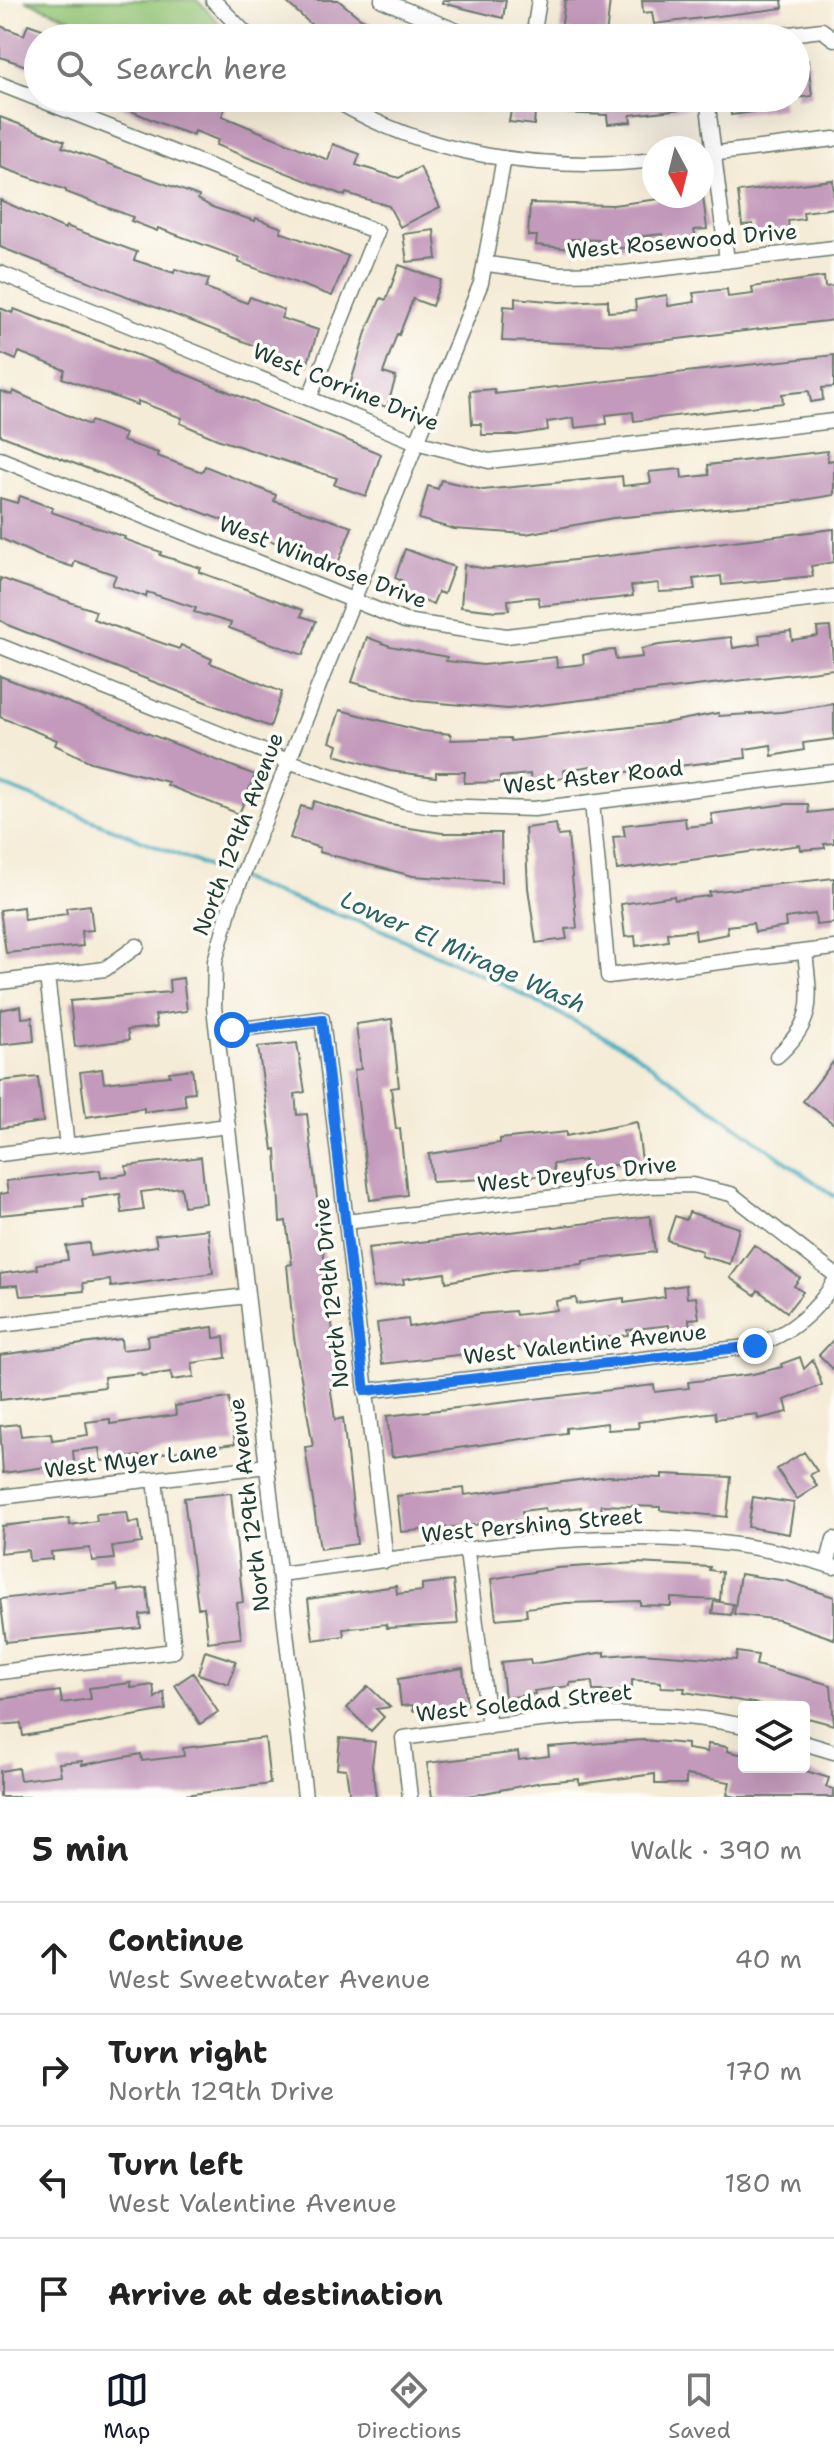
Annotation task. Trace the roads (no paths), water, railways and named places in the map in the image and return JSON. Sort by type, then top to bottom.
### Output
[{"type":"street","points":[[213,0],[236,24]]},
{"type":"street","points":[[382,0],[440,24]]},
{"type":"street","points":[[535,24],[539,0]]},
{"type":"street","points":[[810,32],[822,30],[834,39]]},
{"type":"street","points":[[0,84],[24,93]]},
{"type":"street","points":[[71,112],[377,232],[310,396]]},
{"type":"street","points":[[363,112],[421,138],[504,158],[581,165],[642,161]]},
{"type":"street","points":[[707,112],[708,136]]},
{"type":"street","points":[[714,154],[834,139]]},
{"type":"street","name":"North 129th Avenue","points":[[305,1797],[217,1032],[215,961],[231,904],[257,837],[488,264],[504,158]]},
{"type":"street","points":[[714,188],[727,261]]},
{"type":"street","name":"West Rosewood Drive","points":[[488,264],[558,274],[624,273],[834,248]]},
{"type":"street","name":"West Corrine Drive","points":[[0,273],[310,396],[416,442],[489,461],[834,421]]},
{"type":"street","name":"West Windrose Drive","points":[[0,459],[405,621],[506,636],[834,597]]},
{"type":"street","name":"West Aster Road","points":[[0,646],[288,761],[404,801],[432,806],[534,809],[834,772]]},
{"type":"street","points":[[592,802],[608,976],[834,948]]},
{"type":"street","points":[[0,982],[105,969],[137,946]]},
{"type":"street","points":[[777,1056],[799,1037],[807,1019],[810,995],[805,952]]},
{"type":"street","points":[[47,976],[67,1146]]},
{"type":"street","name":"North 129th Drive","points":[[217,1032],[322,1019],[386,1561]]},
{"type":"street","points":[[0,1154],[228,1126]]},
{"type":"street","name":"West Dreyfus Drive","points":[[346,1222],[647,1186],[692,1185],[731,1194],[834,1274]]},
{"type":"street","name":"West Valentine Avenue","points":[[365,1391],[755,1346],[779,1337],[805,1319],[834,1282]]},
{"type":"street","points":[[0,1325],[247,1296]]},
{"type":"street","name":"West Myer Lane","points":[[0,1497],[267,1466]]},
{"type":"street","points":[[0,1672],[174,1651],[155,1479]]},
{"type":"street","name":"West Pershing Street","points":[[279,1574],[592,1539],[655,1536],[756,1546],[830,1566]]},
{"type":"street","points":[[830,1566],[834,1539]]},
{"type":"street","points":[[467,1552],[489,1727]]},
{"type":"street","name":"West Soledad Street","points":[[410,1797],[403,1738],[635,1713],[738,1725]]},
{"type":"street","points":[[810,1745],[834,1752]]},
{"type":"waterway","name":"Lower El Mirage Wash","points":[[0,784],[272,892],[375,927],[506,986],[630,1050],[834,1196]]}]
